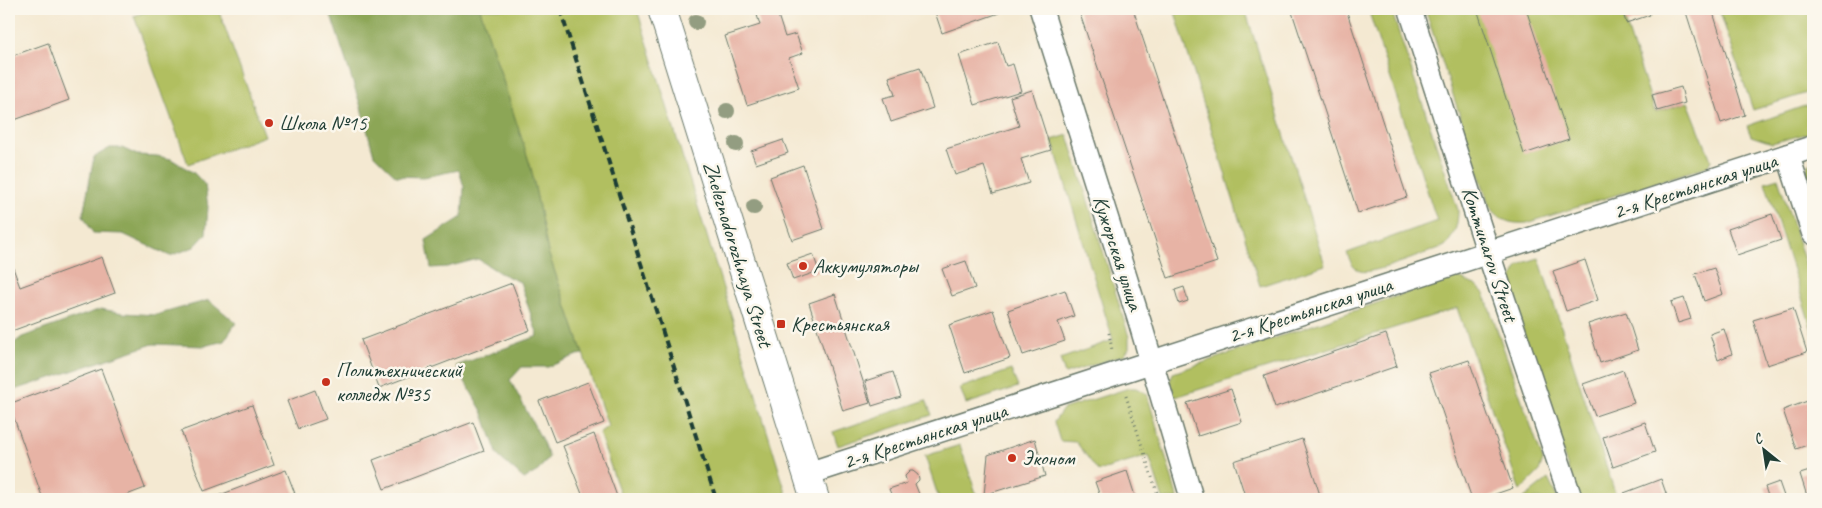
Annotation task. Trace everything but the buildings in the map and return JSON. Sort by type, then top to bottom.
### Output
[{"type":"main road","name":"Zheleznodorozhnaya Street","points":[[662,9],[811,487]]},
{"type":"street","name":"Кужорская улица","points":[[1041,9],[1140,323],[1192,499]]},
{"type":"street","name":"Kommunarov Street","points":[[1410,9],[1488,252],[1572,499]]},
{"type":"street","name":"2-я Крестьянская улица","points":[[811,487],[1118,374],[1813,147]]},
{"type":"street","points":[[1788,155],[1813,234]]},
{"type":"path","points":[[1109,333],[1113,359],[1159,499]]},
{"type":"green space","points":[[153,9],[218,9],[265,136],[188,164],[134,16]]},
{"type":"green space","points":[[329,9],[480,9],[531,168],[548,252],[583,354],[548,367],[522,367],[510,380],[549,457],[538,471],[524,479],[498,456],[482,411],[456,366],[538,336],[520,282],[500,273],[478,259],[447,267],[431,268],[426,240],[462,217],[464,187],[459,170],[424,177],[396,176],[374,155],[360,104]]},
{"type":"green space","points":[[480,9],[637,9],[788,499],[622,499],[599,433],[608,426],[548,252],[531,168]]},
{"type":"green space","points":[[1174,9],[1245,9],[1325,265],[1260,286]]},
{"type":"green space","points":[[1368,9],[1391,9],[1458,210],[1455,230],[1445,246],[1388,267],[1366,272],[1355,268],[1347,253],[1437,221]]},
{"type":"green space","points":[[1425,9],[1621,9],[1655,112],[1688,102],[1711,160],[1708,166],[1527,223],[1515,223],[1501,218],[1489,205]]},
{"type":"green space","points":[[1719,9],[1813,9],[1813,91],[1753,110]]},
{"type":"green space","points":[[1813,103],[1813,132],[1772,143],[1751,136],[1747,126]]},
{"type":"green space","points":[[1068,135],[1129,337],[1129,348],[1124,355],[1065,374],[1060,359],[1113,340],[1052,140]]},
{"type":"green space","points":[[110,148],[122,148],[137,155],[171,159],[194,173],[205,185],[208,207],[206,234],[194,247],[170,256],[123,234],[93,233],[83,215],[94,157]]},
{"type":"green space","points":[[1813,163],[1813,198],[1806,176],[1808,164]]},
{"type":"green space","points":[[1778,178],[1813,288],[1813,333],[1765,182]]},
{"type":"green space","points":[[1539,258],[1617,499],[1578,499],[1510,291],[1517,268]]},
{"type":"green space","points":[[1459,278],[1477,286],[1484,293],[1543,460],[1539,472],[1520,491],[1457,308],[1169,399],[1168,386],[1173,373],[1447,279]]},
{"type":"green space","points":[[209,300],[236,323],[224,341],[204,346],[153,344],[9,392],[9,347],[22,337],[101,309],[123,313],[156,315]]},
{"type":"green space","points":[[1011,370],[1018,387],[966,404],[960,388]]},
{"type":"green space","points":[[1129,388],[1136,388],[1147,394],[1178,499],[1163,499],[1149,456],[1098,471],[1076,442],[1060,441],[1054,422],[1063,409]]},
{"type":"green space","points":[[926,400],[932,415],[838,446],[833,432]]},
{"type":"green space","points":[[960,445],[978,499],[939,499],[925,456]]},
{"type":"green space","points":[[1548,479],[1558,499],[1523,499]]},
{"type":"railway","points":[[560,9],[716,499]]},
{"type":"place","name":"Школа №15","points":[[269,123]]},
{"type":"place","name":"Аккумуляторы","points":[[803,266]]},
{"type":"place","name":"Крестьянская","points":[[781,324]]},
{"type":"place","name":"Политехнический колледж №35","points":[[326,382]]},
{"type":"place","name":"Эконом","points":[[1012,458]]}]
